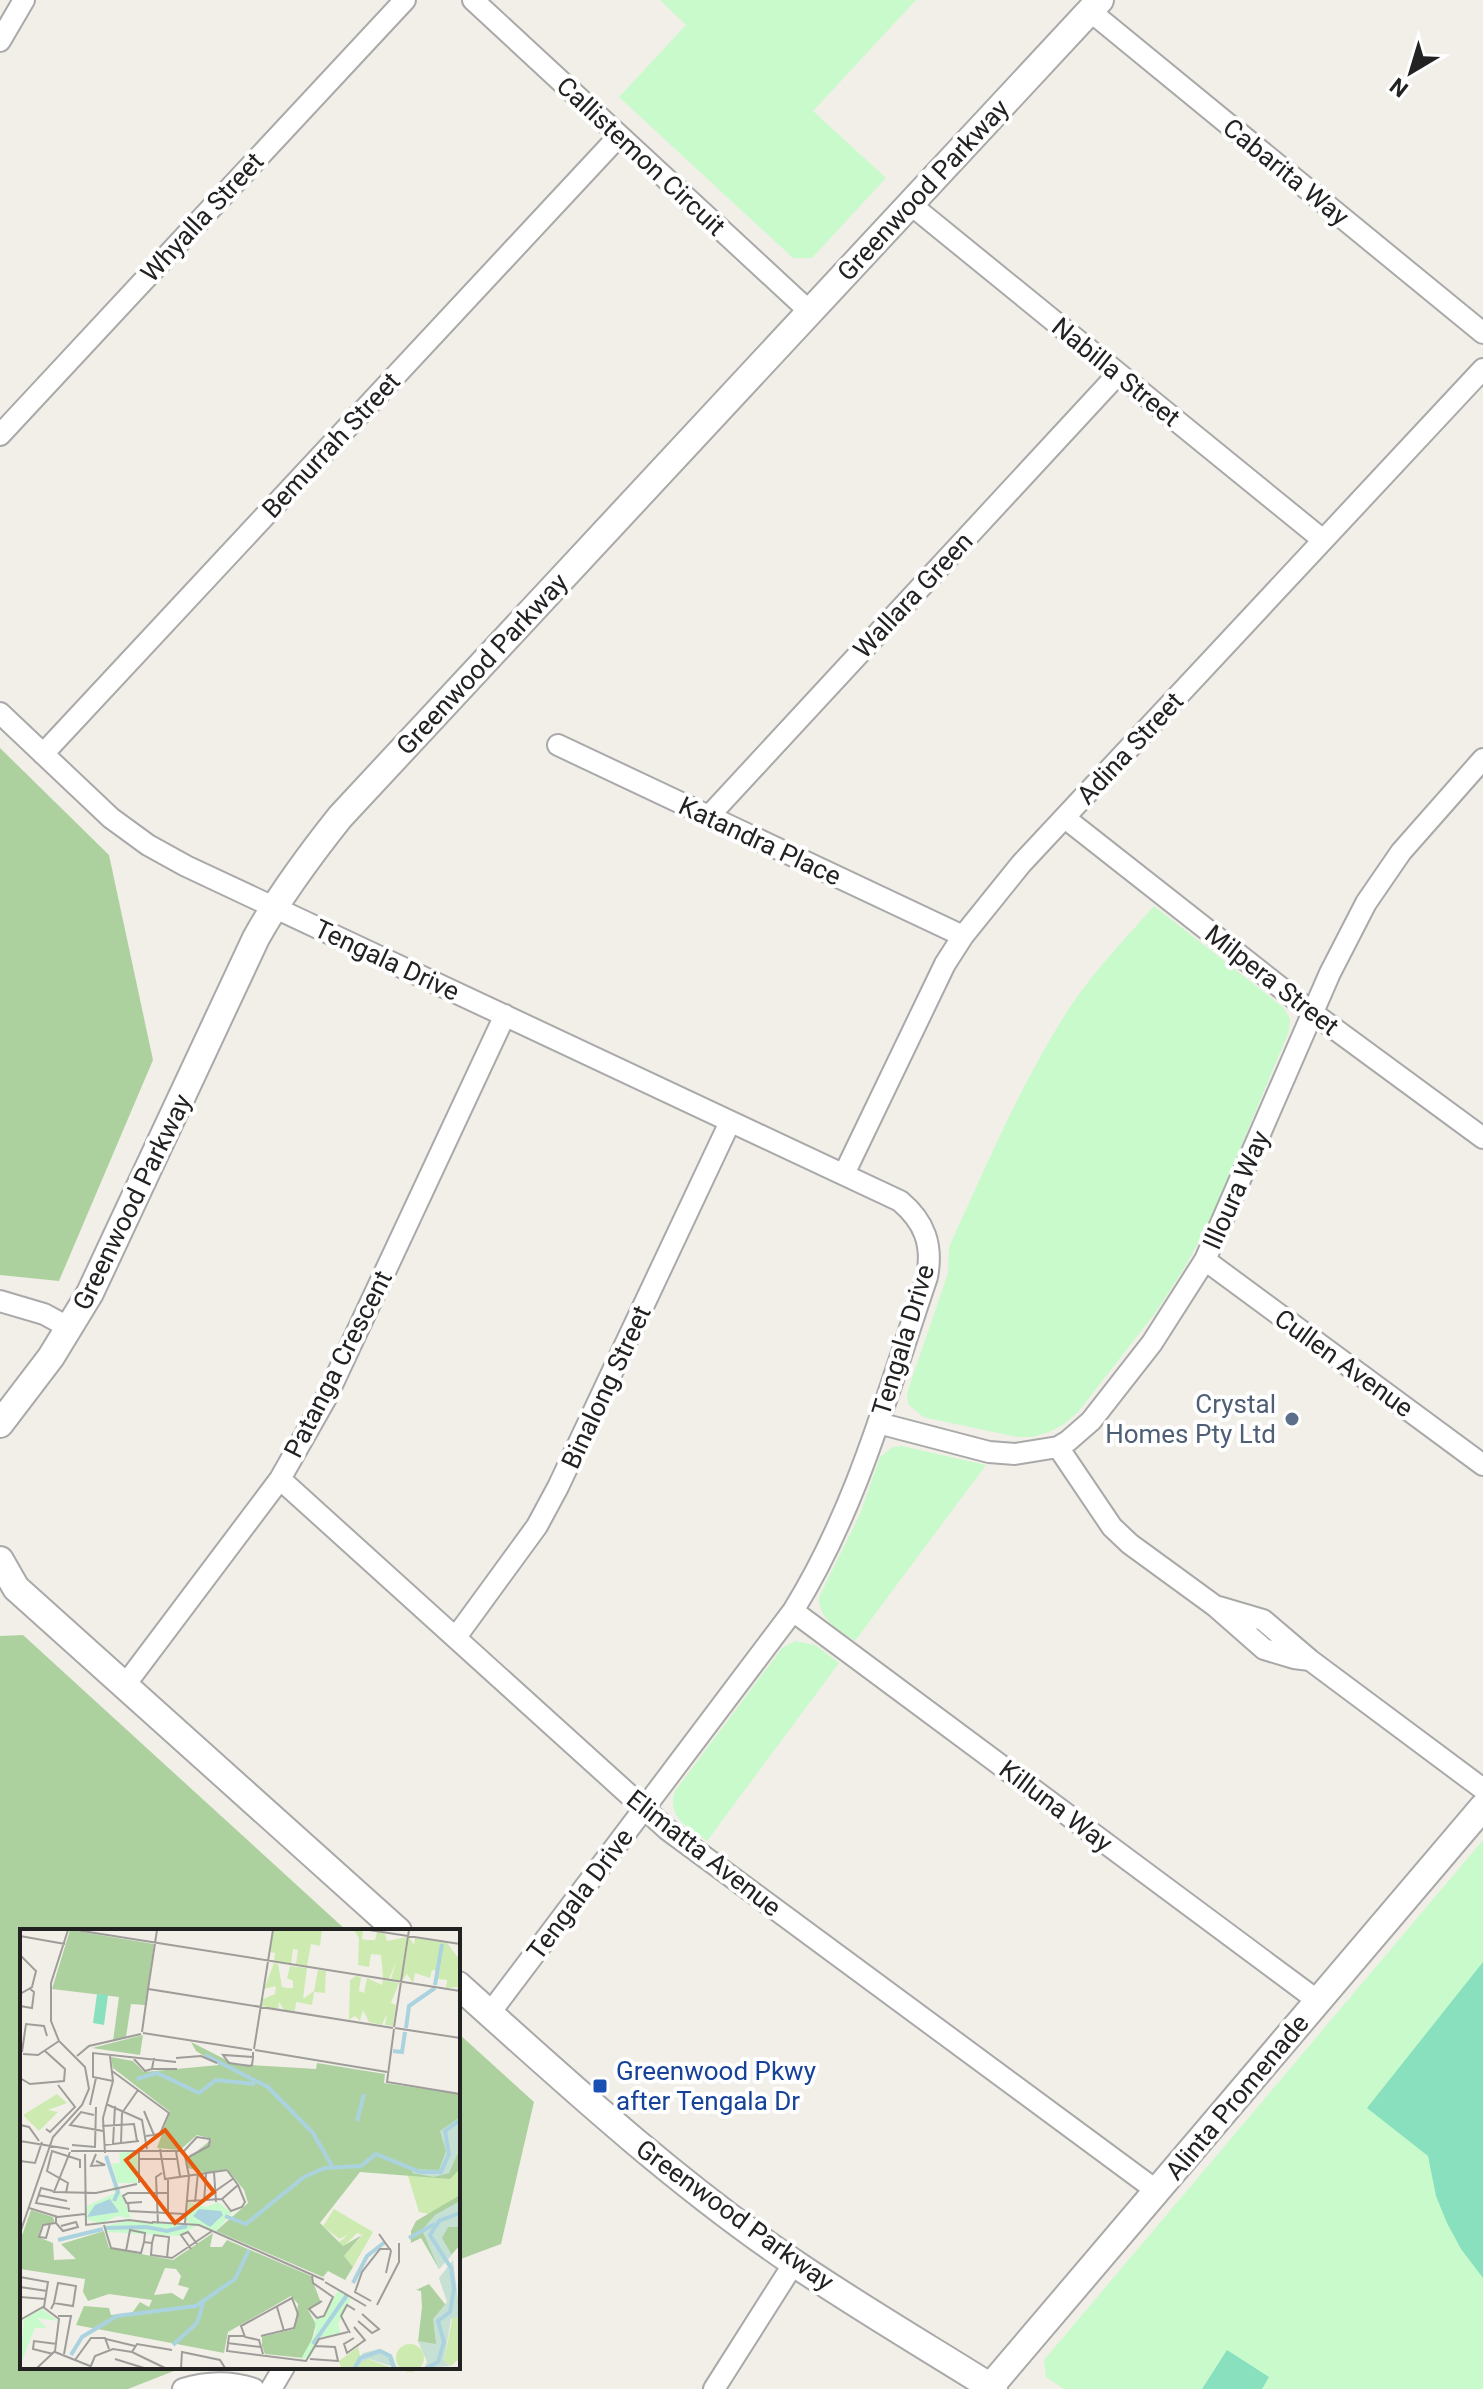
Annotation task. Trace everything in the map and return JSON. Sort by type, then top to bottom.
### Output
[{"type":"street","points":[[0,41],[6,20],[24,0]]},
{"type":"street","name":"Whyalla Street","points":[[0,435],[405,0]]},
{"type":"street","name":"Callistemon Circuit","points":[[473,0],[809,311]]},
{"type":"street","name":"Greenwood Parkway","points":[[0,1424],[70,1328],[107,1260],[250,952],[273,907],[296,873],[340,817],[1095,6]]},
{"type":"street","name":"Cabarita Way","points":[[1095,6],[1483,333]]},
{"type":"street","name":"Bemurrah Street","points":[[43,754],[619,136]]},
{"type":"street","name":"Nabilla Street","points":[[910,204],[1323,540]]},
{"type":"street","name":"Adina Street","points":[[844,1174],[925,1002],[963,936],[1021,864],[1483,369]]},
{"type":"street","name":"Wallara Green","points":[[709,816],[1118,374]]},
{"type":"street","points":[[0,713],[111,818],[148,845],[273,907]]},
{"type":"street","name":"Katandra Place","points":[[558,745],[963,936]]},
{"type":"street","name":"Illoura Way","points":[[878,1423],[989,1452],[1015,1454],[1058,1447],[1091,1421],[1152,1343],[1205,1260],[1347,936],[1382,878],[1435,811],[1483,759]]},
{"type":"street","name":"Milpera Street","points":[[1065,818],[1313,1013],[1483,1138]]},
{"type":"street","name":"Tengala Drive","points":[[273,907],[900,1201],[913,1212],[929,1243],[927,1277],[835,1538],[793,1611],[490,2013]]},
{"type":"street","name":"Patanga Crescent","points":[[125,1685],[280,1479],[326,1398],[505,1015]]},
{"type":"street","name":"Binalong Street","points":[[456,1637],[537,1526],[558,1487],[730,1122]]},
{"type":"street","name":"Cullen Avenue","points":[[1205,1260],[1483,1465]]},
{"type":"street","points":[[0,1301],[44,1314],[70,1328]]},
{"type":"street","points":[[1058,1447],[1112,1527],[1130,1544],[1215,1606],[1264,1649],[1310,1660],[1483,1789]]},
{"type":"street","name":"Elimatta Avenue","points":[[280,1479],[668,1830],[1157,2191]]},
{"type":"street","points":[[0,1560],[8,1585],[125,1685],[396,1929]]},
{"type":"street","name":"Killuna Way","points":[[793,1611],[1318,2001]]},
{"type":"street","name":"Alinta Promenade","points":[[992,2388],[1483,1807]]},
{"type":"street","name":"Greenwood Parkway","points":[[460,1987],[647,2153],[794,2263],[992,2388]]},
{"type":"street","points":[[714,2389],[794,2263]]},
{"type":"street","points":[[271,2389],[283,2369]]},
{"type":"street","points":[[183,2389],[225,2383],[254,2389]]},
{"type":"green space","points":[[660,0],[916,0],[813,111],[886,178],[812,258],[793,258],[619,97],[686,25]]},
{"type":"green space","points":[[0,748],[109,855],[153,1060],[59,1281],[0,1275]]},
{"type":"green space","points":[[1154,906],[1284,1008],[1290,1019],[1289,1031],[1209,1223],[1156,1312],[1078,1412],[1063,1425],[1033,1437],[1017,1437],[923,1417],[908,1404],[907,1393],[948,1273],[949,1247],[1004,1127],[1051,1038],[1087,983]]},
{"type":"green space","points":[[902,1446],[986,1465],[855,1641],[826,1618],[819,1597],[860,1514],[880,1457],[893,1447]]},
{"type":"green space","points":[[23,1635],[345,1929],[20,1929],[20,2369],[179,2369],[128,2389],[0,2389],[0,1636]]},
{"type":"green space","points":[[795,1641],[815,1645],[839,1663],[707,1841],[676,1815],[675,1791],[782,1648]]},
{"type":"green space","points":[[1483,1840],[1483,2389],[1064,2389],[1046,2377],[1044,2360]]},
{"type":"green space","points":[[1483,1962],[1483,2278],[1461,2249],[1447,2223],[1436,2196],[1428,2156],[1367,2108]]},
{"type":"green space","points":[[460,2035],[534,2102],[501,2244],[460,2259]]},
{"type":"green space","points":[[1227,2350],[1269,2377],[1262,2389],[1202,2389]]},
{"type":"place","name":"Crystal Homes Pty Ltd","points":[[1292,1419]]},
{"type":"place","name":"Greenwood Pkwy after Tengala Dr","points":[[600,2086]]}]
